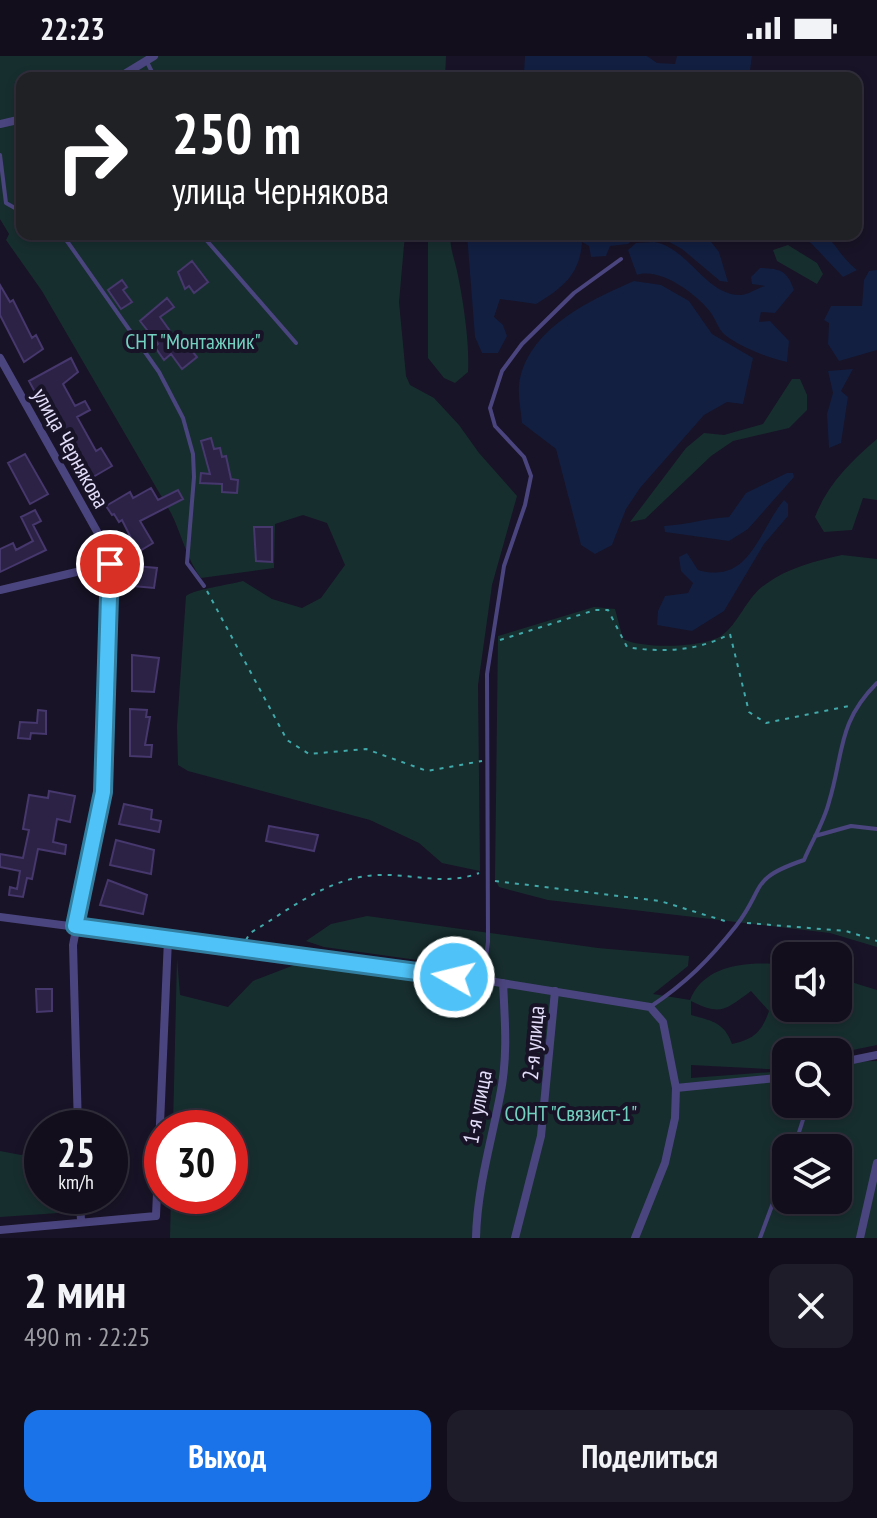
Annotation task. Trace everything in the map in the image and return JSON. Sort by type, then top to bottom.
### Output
[{"type":"street","points":[[128,72],[150,59]]},
{"type":"street","name":"улица Чернякова","points":[[0,358],[104,544],[110,564],[104,780],[75,926],[78,1110]]},
{"type":"street","points":[[0,590],[110,564]]},
{"type":"street","points":[[0,917],[483,980],[650,1007],[663,1022],[676,1088],[675,1118],[665,1163],[635,1238]]},
{"type":"street","points":[[0,1230],[156,1216],[168,939]]},
{"type":"street","name":"1-я улица","points":[[476,1238],[486,1157],[503,1078],[506,1035],[503,983]]},
{"type":"street","name":"2-я улица","points":[[515,1238],[541,1136],[555,991]]},
{"type":"street","points":[[852,1060],[877,1055]]},
{"type":"street","points":[[676,1088],[772,1078]]},
{"type":"street","points":[[860,1238],[877,1163]]},
{"type":"street","points":[[81,1214],[81,1222]]},
{"type":"lane","points":[[0,155],[6,203],[16,209]]},
{"type":"lane","points":[[66,240],[159,372],[183,418],[193,454],[187,563],[204,586]]},
{"type":"lane","points":[[206,240],[296,343]]},
{"type":"lane","points":[[483,980],[488,942],[485,705],[491,639],[504,566],[525,505],[531,476],[524,457],[495,426],[490,408],[502,371],[529,336],[585,283],[621,259]]},
{"type":"lane","points":[[650,1007],[690,981],[739,922],[758,883],[780,868],[804,860],[829,803],[845,725],[862,698],[877,683]]},
{"type":"lane","points":[[815,836],[851,826],[877,829]]},
{"type":"lane","points":[[760,1238],[772,1206]]},
{"type":"path","points":[[204,586],[287,740],[296,748],[319,755],[366,749],[427,771],[487,760]]},
{"type":"path","points":[[491,639],[502,640],[595,610],[608,610],[627,647],[686,650],[713,643],[730,634],[749,712],[766,723],[843,710],[862,698]]},
{"type":"path","points":[[242,949],[250,933],[308,896],[341,881],[379,875],[459,881],[486,870]]},
{"type":"path","points":[[486,879],[575,893],[649,899],[739,922],[846,931],[877,941]]},
{"type":"green space","name":"СНТ \"Монтажник\"","points":[[0,56],[446,56],[445,72],[16,72],[16,240],[404,240],[399,302],[406,376],[410,385],[434,398],[459,425],[517,496],[492,585],[478,685],[480,871],[442,863],[419,843],[370,820],[188,771],[178,765],[177,726],[186,596],[243,581],[272,599],[302,608],[321,598],[345,565],[327,523],[303,515],[275,524],[274,568],[201,578],[171,513],[42,291],[6,240],[9,234],[0,219]]},
{"type":"green space","points":[[428,240],[450,240],[464,308],[468,372],[455,383],[444,378],[428,358]]},
{"type":"green space","points":[[788,245],[817,263],[823,274],[817,284],[777,261],[773,250]]},
{"type":"green space","points":[[792,379],[800,379],[807,395],[807,410],[789,428],[733,441],[711,456],[645,519],[630,522],[686,448],[704,433],[724,435],[763,424]]},
{"type":"green space","points":[[877,439],[877,500],[863,498],[852,530],[824,532],[815,517],[826,494],[849,465]]},
{"type":"green space","points":[[842,555],[877,559],[877,947],[830,933],[548,900],[499,887],[495,879],[498,636],[594,607],[615,609],[623,639],[657,646],[700,643],[727,631],[759,589],[774,578]]},
{"type":"green space","name":"СОНТ \"Связист-1\"","points":[[367,916],[598,948],[689,956],[688,966],[653,994],[690,1000],[706,978],[717,972],[744,965],[772,964],[772,1022],[852,1022],[852,982],[877,990],[877,1045],[852,1050],[852,1038],[772,1038],[772,1069],[691,1065],[691,1078],[772,1072],[772,1118],[852,1118],[852,1062],[877,1061],[877,1238],[170,1238],[171,1214],[248,1214],[248,1110],[173,1110],[177,958],[180,995],[228,1007],[253,981],[297,964],[431,982],[441,998],[446,964],[324,947],[306,941],[331,924]],"holes":[[[751,991],[769,1011],[756,1034],[732,1044],[721,1027],[691,1015],[691,1001],[722,1009]]]},
{"type":"green space","points":[[0,1151],[24,1154],[24,1214],[44,1214],[0,1217]]},
{"type":"water","points":[[525,56],[647,56],[657,63],[675,64],[677,56],[752,56],[750,72],[524,72]]},
{"type":"water","points":[[467,240],[632,240],[628,244],[610,246],[606,256],[591,257],[589,246],[582,242],[574,271],[554,292],[536,304],[500,299],[494,317],[503,325],[507,336],[498,353],[482,353],[475,337]]},
{"type":"water","points":[[666,240],[710,240],[719,252],[728,282],[720,281],[682,249]]},
{"type":"water","points":[[805,240],[829,240],[857,270],[843,277]]},
{"type":"water","points":[[654,242],[677,253],[717,288],[729,293],[741,295],[765,286],[752,284],[751,277],[760,268],[778,270],[789,278],[794,290],[775,313],[761,312],[759,322],[770,321],[789,341],[787,362],[757,353],[729,338],[705,306],[667,278],[637,275],[628,250],[636,243]]},
{"type":"water","points":[[877,270],[877,350],[839,361],[828,344],[829,323],[824,320],[831,306],[862,306],[864,280],[869,271]]},
{"type":"water","points":[[634,281],[661,285],[689,301],[712,334],[753,358],[743,404],[727,402],[704,415],[640,488],[626,509],[612,545],[595,554],[581,545],[556,449],[522,423],[519,386],[524,366],[546,333],[580,308]]},
{"type":"water","points":[[853,369],[841,391],[848,397],[841,443],[829,448],[827,414],[833,393],[828,371]]},
{"type":"water","points":[[793,473],[794,477],[748,529],[729,541],[665,532],[664,526],[729,517],[746,493]]},
{"type":"water","points":[[784,500],[788,504],[788,516],[764,544],[724,611],[692,631],[657,625],[658,611],[665,596],[688,593],[693,583],[681,571],[679,557],[687,553],[698,570],[716,573],[730,570],[751,552]]},
{"type":"building","points":[[192,261],[208,282],[194,293],[189,286],[185,289],[178,272]]},
{"type":"building","points":[[122,280],[127,287],[123,290],[132,302],[121,309],[108,290]]},
{"type":"building","points":[[0,285],[10,302],[13,300],[32,338],[36,335],[43,349],[24,362],[0,315]]},
{"type":"building","points":[[167,298],[174,307],[160,317],[183,349],[188,346],[197,357],[182,369],[171,354],[164,360],[155,347],[158,344],[140,321]]},
{"type":"building","points":[[71,358],[78,372],[63,384],[75,406],[85,401],[90,410],[77,417],[96,451],[101,448],[112,466],[93,477],[59,427],[55,430],[50,420],[57,416],[41,388],[35,392],[29,381]]},
{"type":"building","points":[[211,438],[214,449],[220,448],[222,457],[226,456],[231,479],[238,480],[237,493],[222,492],[222,484],[200,483],[201,473],[210,474],[201,441]]},
{"type":"building","points":[[25,454],[48,494],[30,504],[8,463]]},
{"type":"building","points":[[151,488],[158,500],[178,490],[183,499],[140,521],[153,543],[138,552],[122,520],[119,522],[106,506],[130,492],[133,498]]},
{"type":"building","points":[[35,510],[41,521],[33,525],[46,550],[0,572],[0,549],[13,543],[16,550],[33,541],[21,517]]},
{"type":"building","points":[[254,527],[272,527],[272,562],[256,561]]},
{"type":"building","points":[[135,566],[157,568],[154,588],[133,586]]},
{"type":"building","points":[[132,655],[159,658],[154,692],[132,691]]},
{"type":"building","points":[[130,709],[147,710],[146,717],[150,717],[145,745],[152,745],[151,757],[130,756]]},
{"type":"building","points":[[38,710],[46,711],[46,734],[31,733],[30,739],[18,738],[20,722],[37,723]]},
{"type":"building","points":[[49,791],[75,796],[70,822],[57,819],[53,842],[66,845],[65,854],[38,849],[32,879],[27,878],[23,897],[9,895],[10,887],[17,889],[20,871],[0,867],[0,854],[23,858],[29,830],[23,829],[29,795],[48,798]]},
{"type":"building","points":[[124,804],[152,810],[151,819],[161,821],[159,832],[119,824]]},
{"type":"building","points":[[269,826],[318,835],[314,851],[266,841]]},
{"type":"building","points":[[116,840],[154,850],[151,874],[110,865]]},
{"type":"building","points":[[108,880],[147,895],[143,914],[100,905]]},
{"type":"building","points":[[36,989],[52,989],[52,1011],[37,1012]]},
{"type":"route","points":[[110,564],[112,580],[103,792],[75,926],[454,977]]}]
